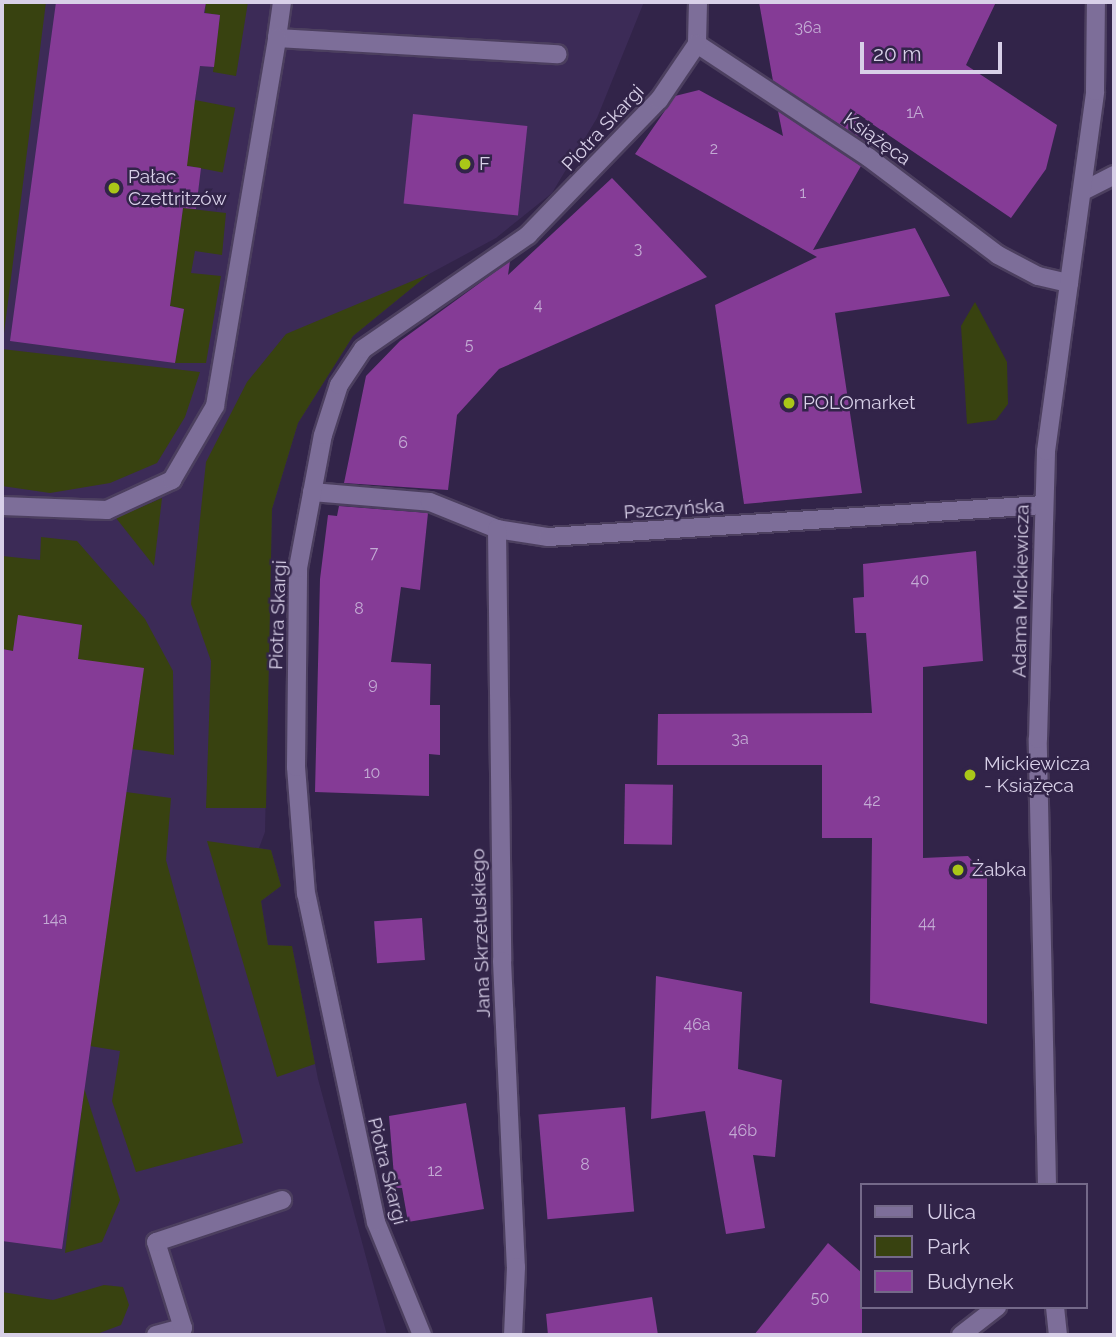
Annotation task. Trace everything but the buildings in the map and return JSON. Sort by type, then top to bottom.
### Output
[{"type":"street","points":[[2,506],[107,510],[172,480],[215,406],[282,2]]},
{"type":"street","points":[[697,44],[698,2]]},
{"type":"street","name":"Adama Mickiewicza","points":[[1048,1183],[1038,739],[1044,505],[1049,399],[1083,191],[1096,2]]},
{"type":"street","points":[[277,38],[558,54]]},
{"type":"street","name":"Książęca","points":[[697,44],[868,157],[998,255],[1038,276],[1069,283]]},
{"type":"street","name":"Piotra Skargi","points":[[422,1335],[376,1222],[306,894],[296,767],[298,568],[312,492],[339,385],[363,349],[528,235],[659,100],[697,44]]},
{"type":"street","points":[[1083,191],[1114,175]]},
{"type":"street","name":"Pszczyńska","points":[[312,492],[430,502],[497,529],[548,537],[634,534],[1044,505]]},
{"type":"street","name":"Jana Skrzetuskiego","points":[[497,529],[513,1335]]},
{"type":"street","points":[[156,1335],[183,1328],[156,1242],[282,1200]]},
{"type":"street","points":[[961,1335],[994,1309]]},
{"type":"street","points":[[1055,1309],[1058,1335]]},
{"type":"shaded area","points":[[2,2],[644,2],[597,118],[552,193],[496,238],[429,274],[353,336],[298,423],[272,509],[265,832],[259,848],[271,850],[281,886],[261,901],[268,945],[292,946],[318,1079],[387,1335],[2,1335]]},
{"type":"green space","points":[[2,2],[46,2],[2,349]]},
{"type":"green space","points":[[206,2],[248,2],[236,76],[213,72],[220,15],[205,13]]},
{"type":"green space","points":[[195,100],[235,108],[223,173],[182,165]]},
{"type":"green space","points":[[183,208],[226,213],[222,255],[195,251],[191,273],[221,276],[206,363],[175,363],[184,309],[170,306]]},
{"type":"green space","points":[[429,274],[353,336],[298,423],[272,509],[266,808],[206,808],[211,661],[191,604],[206,462],[247,382],[286,334]]},
{"type":"green space","points":[[975,302],[1007,362],[1008,404],[996,420],[967,424],[961,326]]},
{"type":"green space","points":[[2,349],[200,372],[185,417],[157,463],[110,483],[50,493],[2,486]]},
{"type":"green space","points":[[162,498],[154,566],[116,518]]},
{"type":"green space","points":[[41,537],[77,541],[145,619],[173,671],[174,755],[132,749],[78,659],[82,625],[18,616],[13,651],[2,649],[2,556],[40,560]]},
{"type":"green space","points":[[126,792],[171,798],[166,860],[243,1143],[136,1172],[112,1101],[120,1051],[90,1046]]},
{"type":"green space","points":[[207,841],[271,850],[281,886],[261,901],[268,945],[292,946],[315,1064],[277,1077]]},
{"type":"green space","points":[[84,1088],[120,1200],[102,1242],[65,1253]]},
{"type":"green space","points":[[104,1285],[123,1287],[129,1305],[121,1325],[94,1335],[2,1335],[2,1292],[53,1300]]},
{"type":"place","name":"F","points":[[465,164]]},
{"type":"place","name":"Pałac Czettritzów","points":[[114,188]]},
{"type":"place","name":"POLOmarket","points":[[789,403]]},
{"type":"place","name":"Mickiewicza - Książęca","points":[[970,775]]},
{"type":"place","name":"Żabka","points":[[958,870]]}]
